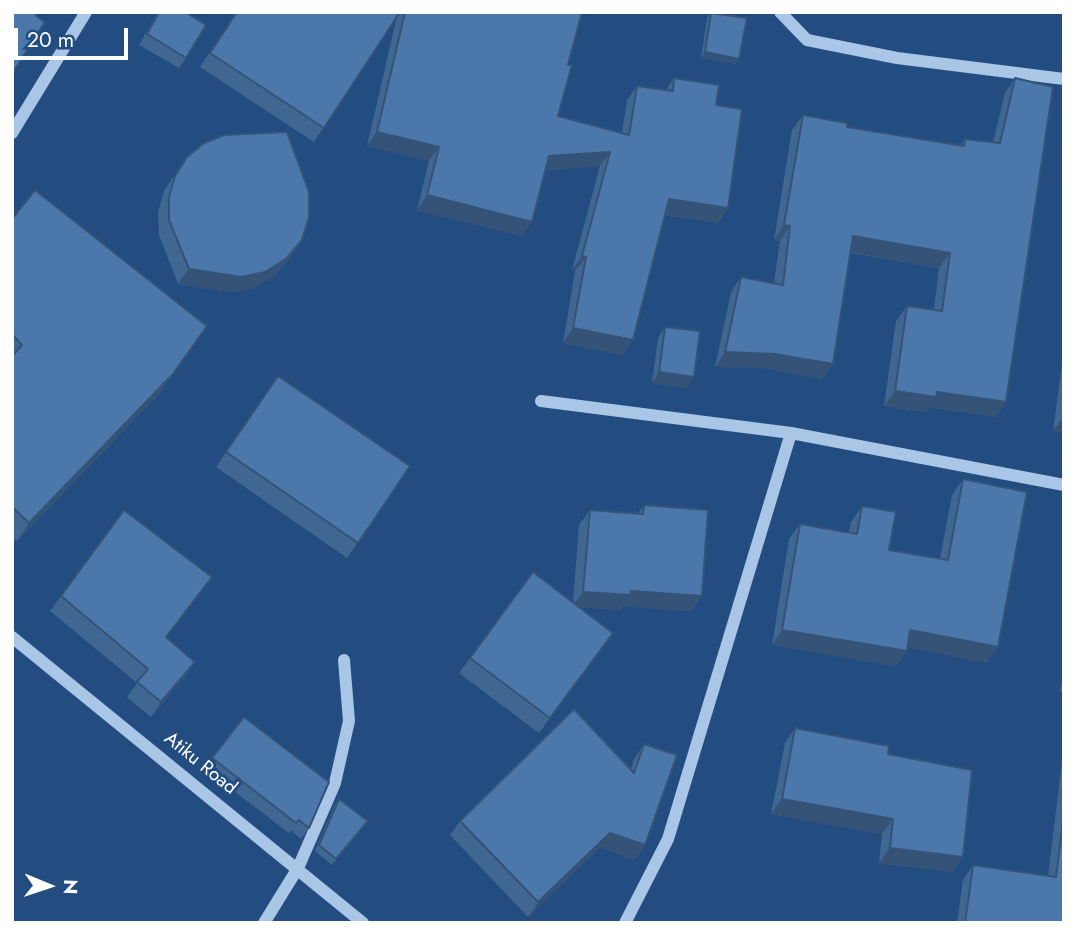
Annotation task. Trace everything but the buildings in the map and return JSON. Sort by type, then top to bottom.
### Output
[{"type":"street","points":[[12,133],[86,12]]},
{"type":"street","points":[[780,12],[807,40],[897,58],[1064,79]]},
{"type":"street","points":[[541,401],[791,433],[1064,485]]},
{"type":"street","points":[[625,923],[668,839],[791,433]]},
{"type":"street","name":"Atiku Road","points":[[12,637],[363,923]]},
{"type":"street","points":[[264,923],[298,868],[335,783],[349,721],[344,660]]}]
